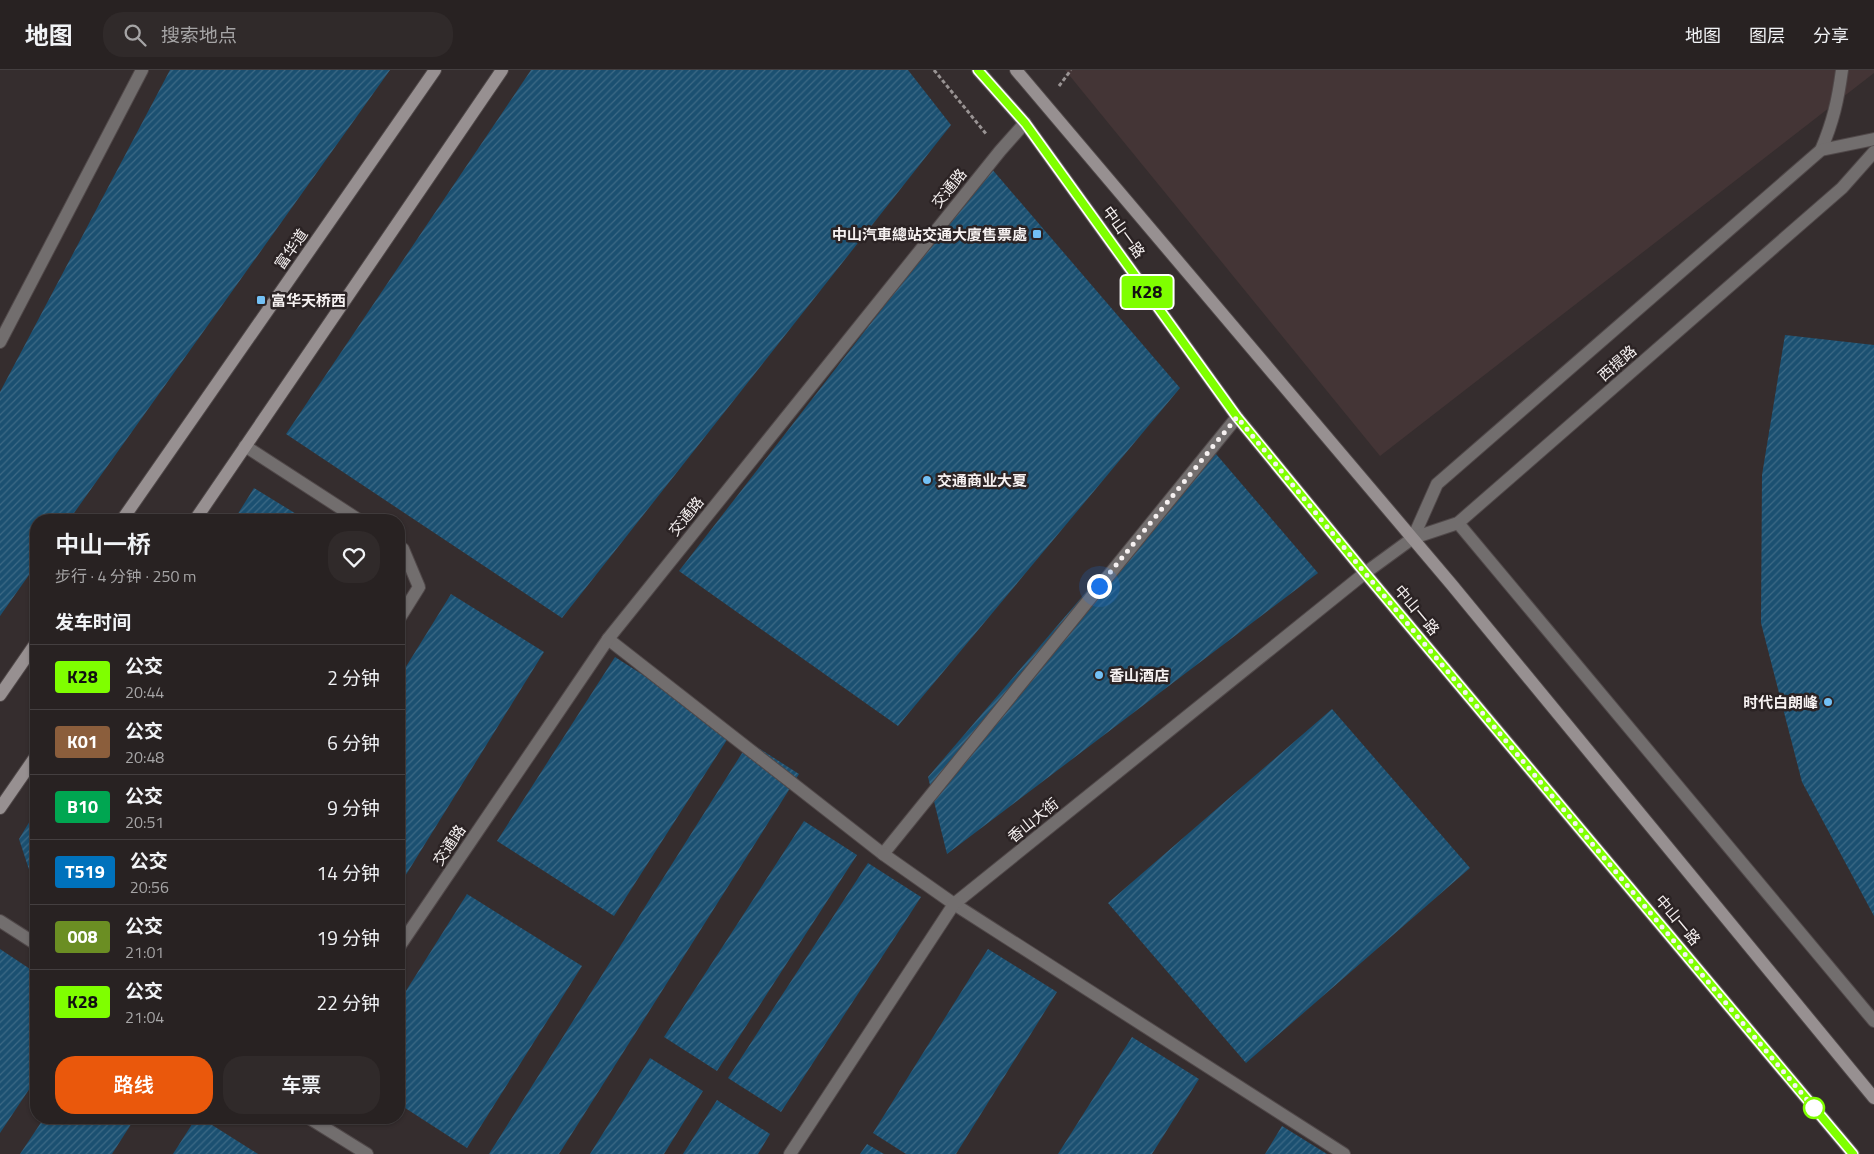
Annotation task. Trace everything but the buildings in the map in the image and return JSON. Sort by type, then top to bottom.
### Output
[{"type":"main road","name":"富华道","points":[[126,514],[435,70]]},
{"type":"main road","points":[[200,514],[502,70]]},
{"type":"main road","name":"中山一路","points":[[978,70],[1025,123],[1237,417],[1365,573],[1853,1154]]},
{"type":"main road","name":"中山一路","points":[[1016,70],[1412,538],[1874,1098]]},
{"type":"main road","points":[[0,695],[30,652]]},
{"type":"main road","points":[[0,808],[30,765]]},
{"type":"street","points":[[0,342],[142,70]]},
{"type":"street","points":[[1412,538],[1437,484],[1821,150],[1837,105],[1842,70]]},
{"type":"street","name":"交通路","points":[[405,939],[608,639],[1000,151],[1025,123]]},
{"type":"street","points":[[1821,150],[1874,139]]},
{"type":"street","name":"西提路","points":[[1365,573],[1412,538],[1458,523],[1842,188],[1874,152]]},
{"type":"street","points":[[883,854],[1237,417]]},
{"type":"street","points":[[245,446],[350,514]]},
{"type":"street","points":[[1458,523],[1874,1022]]},
{"type":"street","points":[[405,552],[419,587],[405,609]]},
{"type":"street","name":"香山大街","points":[[790,1154],[954,904],[1365,573]]},
{"type":"street","points":[[608,639],[883,854],[954,904],[1344,1154]]},
{"type":"street","points":[[0,921],[30,940]]},
{"type":"street","points":[[319,1124],[367,1154]]},
{"type":"path","points":[[934,70],[1000,151]]},
{"type":"shaded area","points":[[1065,70],[1874,70],[1874,73],[1380,456]]},
{"type":"bus line","name":"K28","points":[[978,70],[1025,123],[1237,417],[1365,573],[1853,1154]]},
{"type":"place","name":"中山汽車總站交通大廈售票處","points":[[1037,234]]},
{"type":"place","name":"富华天桥西","points":[[261,300]]},
{"type":"place","name":"交通商业大夏","points":[[927,480]]},
{"type":"place","name":"香山酒店","points":[[1099,675]]},
{"type":"place","name":"时代白朗峰","points":[[1828,702]]},
{"type":"route","points":[[1099,586],[1237,417],[1365,573],[1814,1108]]}]
